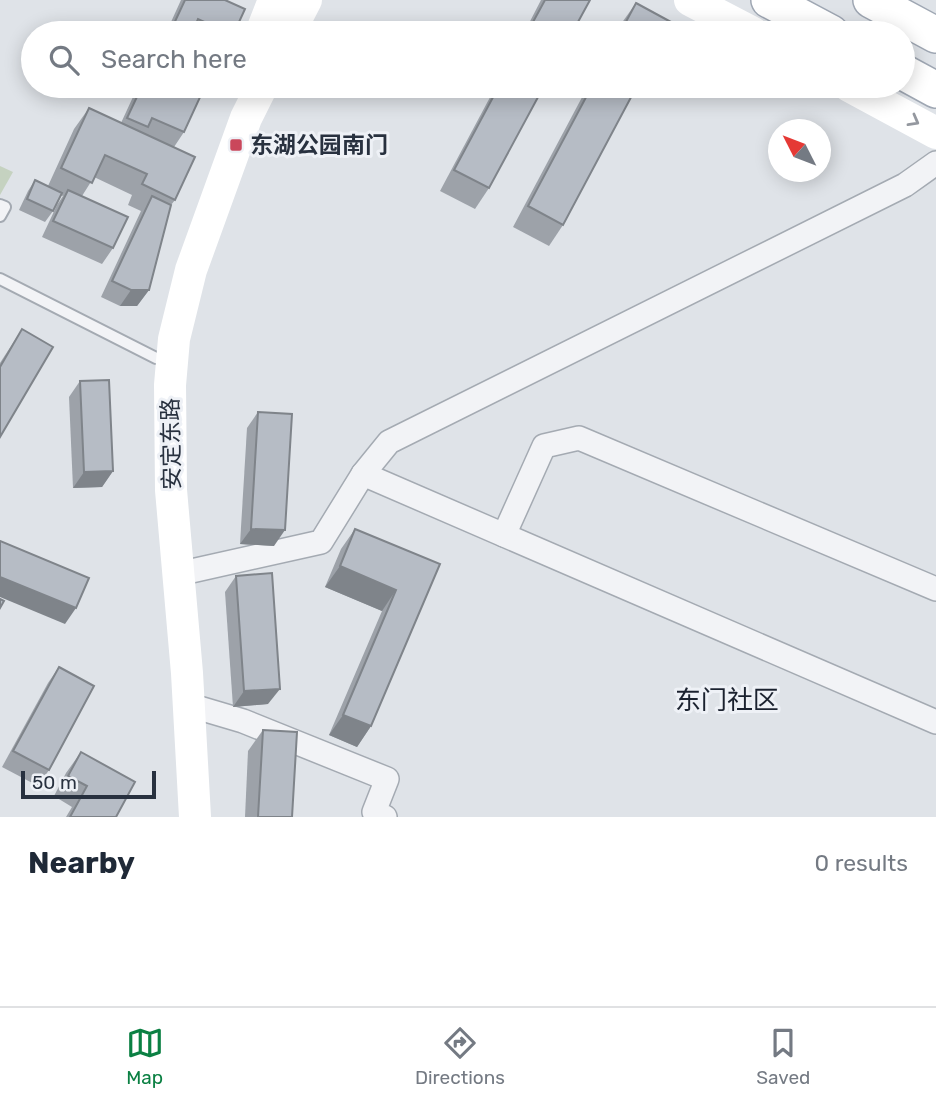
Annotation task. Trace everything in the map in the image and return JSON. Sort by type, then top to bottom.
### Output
[{"type":"main road","points":[[266,21],[274,0]]},
{"type":"main road","points":[[295,21],[306,0]]},
{"type":"main road","points":[[690,0],[730,21]]},
{"type":"main road","points":[[769,0],[808,21]]},
{"type":"main road","points":[[871,0],[909,21]]},
{"type":"main road","points":[[915,24],[936,36]]},
{"type":"main road","points":[[915,79],[936,90]]},
{"type":"main road","name":"安定东路","points":[[179,817],[171,673],[155,491],[156,358],[158,336],[177,264],[237,98]]},
{"type":"main road","name":"安定东路","points":[[195,817],[189,705],[171,490],[170,385],[174,338],[188,281],[246,118],[256,98]]},
{"type":"main road","points":[[871,98],[936,133]]},
{"type":"street","points":[[178,574],[321,542],[363,474],[388,442],[905,185],[936,163]]},
{"type":"street","points":[[503,535],[544,446],[579,438],[936,589]]},
{"type":"street","points":[[363,474],[936,722]]},
{"type":"street","points":[[189,705],[243,722],[387,779],[374,812],[385,817]]},
{"type":"lane","points":[[0,205],[5,207],[0,216]]},
{"type":"lane","points":[[0,279],[156,358]]},
{"type":"green space","points":[[0,166],[13,172],[0,195]]},
{"type":"building","points":[[185,0],[225,0],[245,9],[240,21],[175,21]]},
{"type":"building","points":[[545,0],[590,0],[579,21],[534,21]]},
{"type":"building","points":[[636,3],[669,21],[626,21]]},
{"type":"building","points":[[136,98],[200,98],[184,132],[152,118],[148,127],[127,118]]},
{"type":"building","points":[[493,98],[538,98],[489,188],[454,170]]},
{"type":"building","points":[[586,98],[631,98],[563,225],[528,206]]},
{"type":"building","points":[[89,108],[195,157],[175,200],[142,184],[147,174],[105,155],[92,183],[61,168]]},
{"type":"building","points":[[35,180],[62,193],[53,211],[27,199]]},
{"type":"building","points":[[68,190],[128,217],[113,248],[53,221]]},
{"type":"building","points":[[152,196],[171,205],[149,290],[131,290],[112,281]]},
{"type":"building","points":[[22,329],[53,347],[0,437],[0,367]]},
{"type":"building","points":[[109,380],[113,471],[84,472],[80,381]]},
{"type":"building","points":[[258,412],[292,414],[285,530],[251,529]]},
{"type":"building","points":[[355,529],[440,564],[371,726],[343,715],[396,590],[340,566]]},
{"type":"building","points":[[0,541],[89,578],[76,608],[0,577]]},
{"type":"building","points":[[272,573],[280,689],[244,691],[236,576]]},
{"type":"building","points":[[59,667],[94,686],[49,770],[13,751]]},
{"type":"building","points":[[263,730],[297,732],[292,817],[258,817]]},
{"type":"building","points":[[81,752],[135,782],[116,817],[70,817],[87,786],[68,776]]},
{"type":"place","name":"东湖公园南门","points":[[236,145]]},
{"type":"district","name":"东门社区","points":[[727,700]]}]
